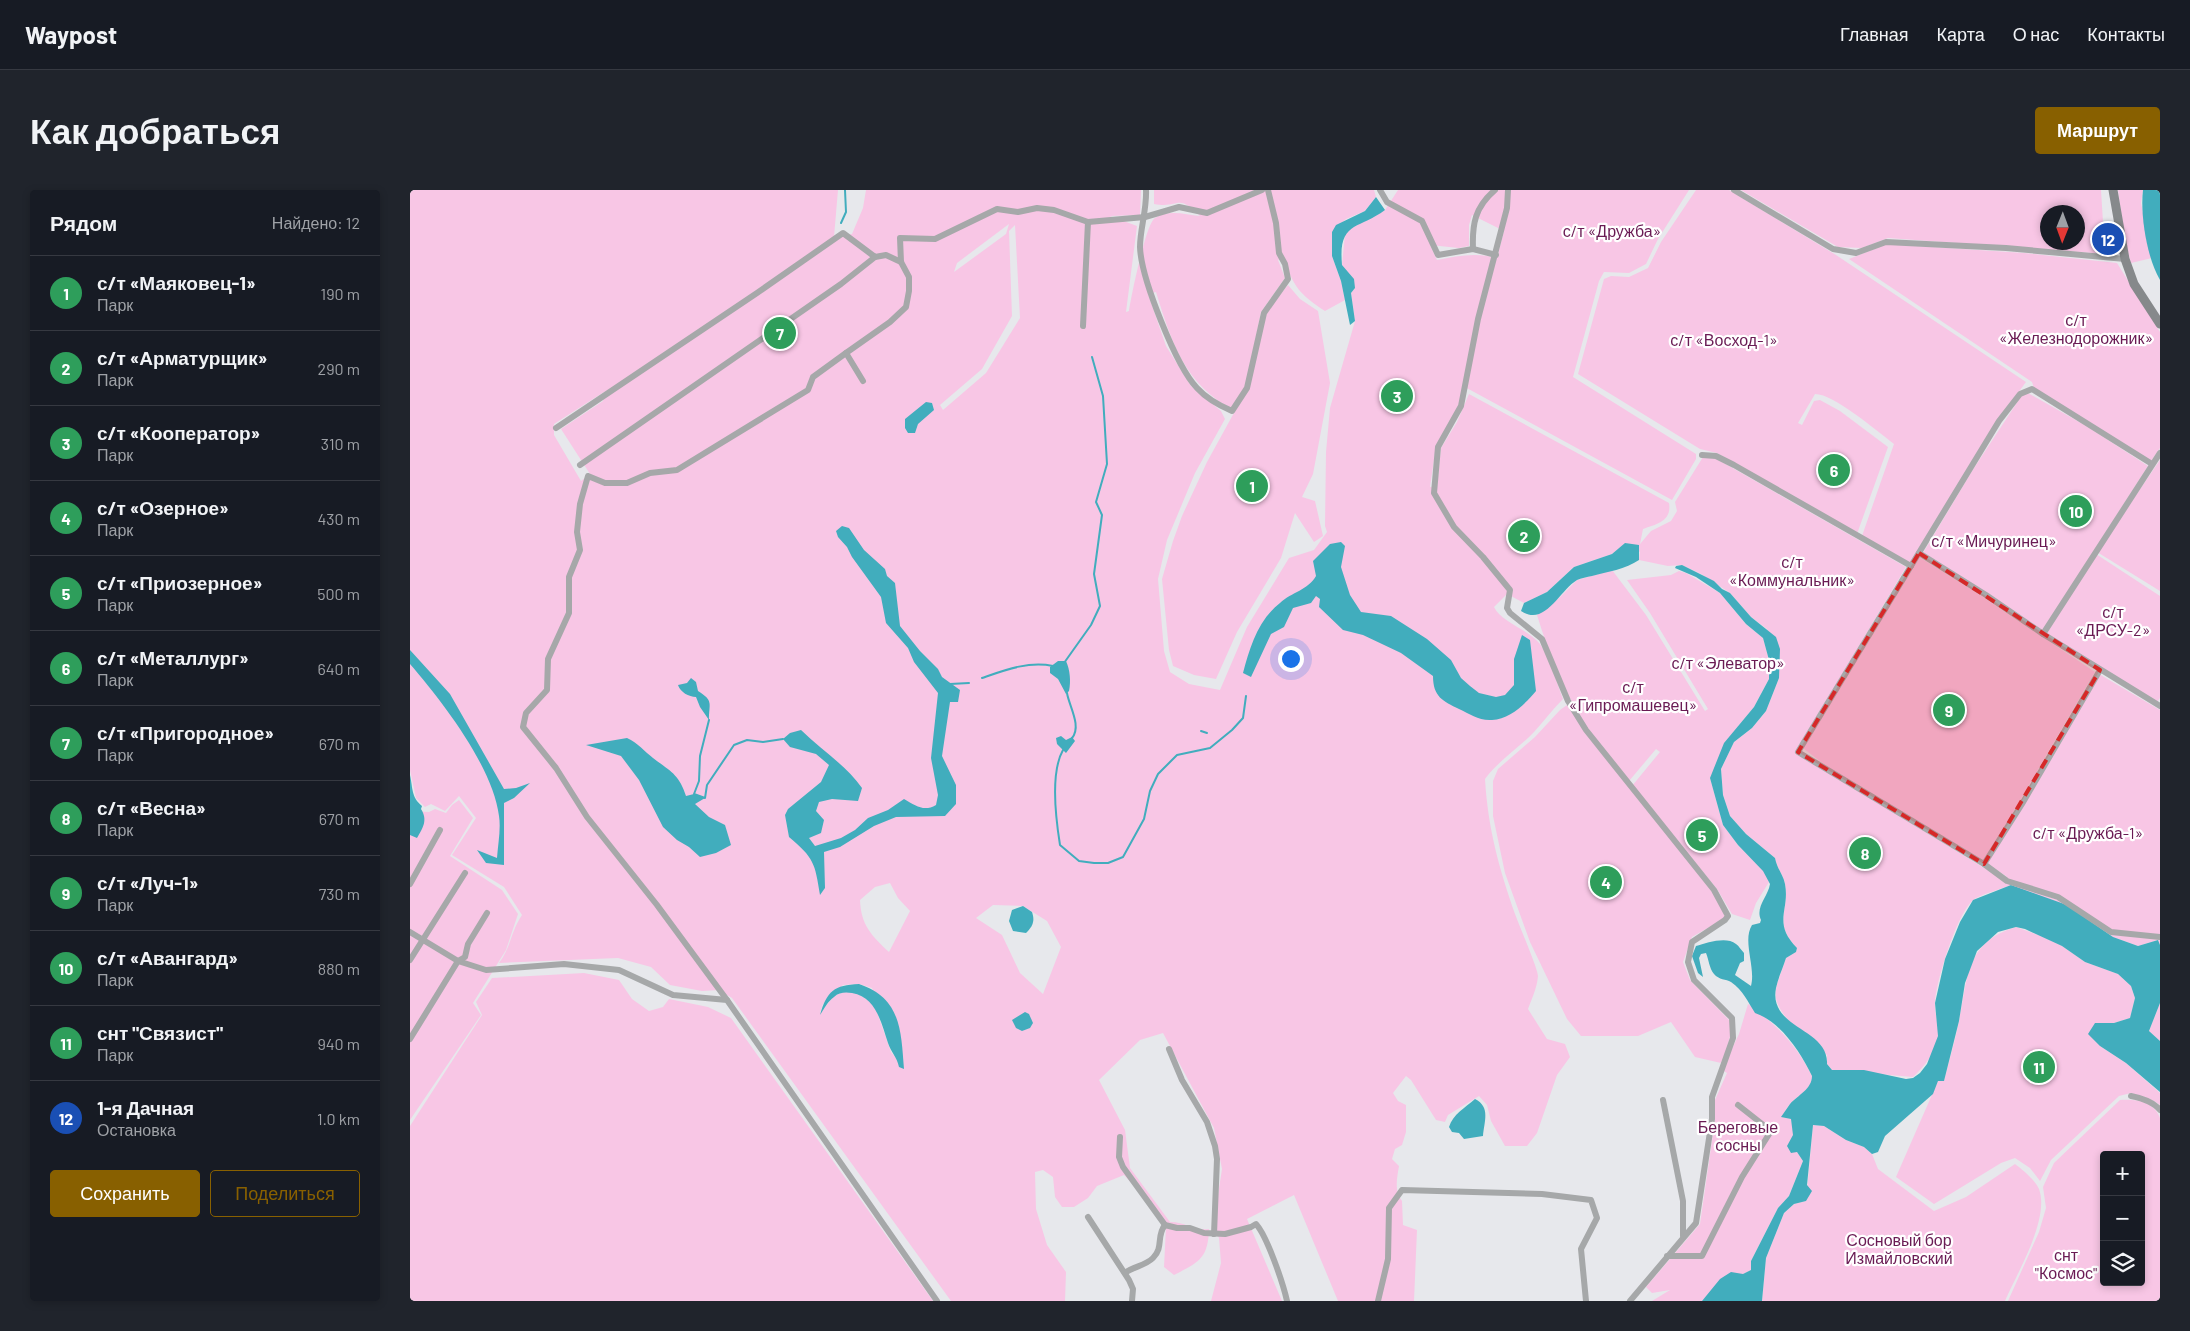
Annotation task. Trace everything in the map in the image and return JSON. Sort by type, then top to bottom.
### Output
[{"type":"main road","points":[[2113,190],[2125,260],[2134,284],[2160,324]]},
{"type":"street","points":[[1146,190],[1145,217],[1140,247],[1146,278],[1170,344],[1196,387],[1215,404],[1232,412],[1247,388],[1264,313],[1288,279],[1285,264],[1279,253],[1276,223],[1268,190]]},
{"type":"street","points":[[937,1301],[726,1000],[657,905],[587,816],[556,768],[523,727],[526,713],[547,690],[548,659],[569,613],[569,577],[580,550],[577,532],[580,504],[588,476],[605,483],[627,483],[650,473],[677,470],[808,390],[813,377],[890,322],[906,307],[909,292],[908,276],[902,262],[900,238],[935,240],[997,209],[1018,212],[1037,208],[1054,210],[1088,222],[1145,217],[1179,207],[1207,213],[1262,190]]},
{"type":"street","points":[[1380,190],[1387,202],[1422,221],[1438,255],[1473,249],[1496,255]]},
{"type":"street","points":[[1473,249],[1473,222],[1479,210],[1495,190]]},
{"type":"street","points":[[1508,190],[1507,208],[1478,319],[1461,406],[1438,447],[1434,493],[1454,527],[1483,557],[1510,590],[1508,608],[1510,613],[1542,639],[1568,701],[1586,730],[1714,890],[1728,916],[1692,942],[1688,962],[1694,980],[1732,1018],[1733,1038],[1712,1097],[1712,1119],[1696,1223],[1683,1236],[1630,1301]]},
{"type":"street","points":[[1734,190],[1833,249],[1856,253],[1886,242],[2006,248],[2125,260]]},
{"type":"street","points":[[1083,326],[1088,222]]},
{"type":"street","points":[[556,428],[757,294],[843,232],[875,257]]},
{"type":"street","points":[[580,465],[841,284],[875,257],[886,255],[902,262]]},
{"type":"street","points":[[846,353],[863,381]]},
{"type":"street","points":[[2152,464],[2032,388],[2020,394],[1999,421],[1798,752],[1984,864],[2007,881],[2058,897],[2111,932],[2160,936]]},
{"type":"street","points":[[2043,634],[2160,453]]},
{"type":"street","points":[[1702,455],[1716,456],[1734,465],[1911,566]]},
{"type":"street","points":[[1919,553],[2043,634],[2160,706]]},
{"type":"street","points":[[1984,864],[2022,804],[2100,670]]},
{"type":"street","points":[[410,884],[440,830]]},
{"type":"street","points":[[410,960],[465,873]]},
{"type":"street","points":[[410,1039],[458,961],[465,957],[468,944],[487,912]]},
{"type":"street","points":[[410,932],[458,961],[486,970],[564,964],[619,970],[673,995],[726,1000]]},
{"type":"street","points":[[1169,1049],[1182,1080],[1208,1122],[1215,1146],[1217,1159],[1214,1194],[1214,1234]]},
{"type":"street","points":[[2130,1096],[2144,1099],[2157,1106],[2160,1110]]},
{"type":"street","points":[[1663,1100],[1683,1201],[1683,1236]]},
{"type":"street","points":[[1667,1256],[1702,1256],[1742,1177],[1771,1131],[1738,1105]]},
{"type":"street","points":[[1120,1137],[1119,1157],[1123,1166],[1165,1225],[1214,1234],[1233,1233],[1256,1224],[1262,1231],[1287,1301]]},
{"type":"street","points":[[1378,1301],[1388,1260],[1389,1208],[1402,1190],[1542,1194],[1591,1200],[1597,1218],[1581,1249],[1586,1301]]},
{"type":"street","points":[[1088,1217],[1125,1273],[1133,1289],[1132,1298]]},
{"type":"street","points":[[1125,1273],[1153,1258],[1160,1244],[1160,1231],[1165,1225]]},
{"type":"highlighted area","points":[[1919,553],[2100,670],[1984,864],[1798,752]]},
{"type":"green space","points":[[410,190],[838,190],[834,237],[852,234],[863,208],[866,190],[1141,190],[1140,215],[1110,216],[1137,226],[1126,312],[1129,311],[1139,261],[1151,223],[1161,215],[1172,213],[1200,216],[1182,203],[1169,205],[1154,204],[1154,190],[1374,190],[1376,197],[1365,211],[1346,219],[1332,232],[1332,256],[1341,281],[1345,300],[1325,311],[1316,305],[1298,289],[1283,257],[1278,260],[1285,278],[1261,312],[1250,366],[1266,312],[1288,285],[1300,299],[1318,311],[1330,383],[1313,474],[1302,497],[1315,501],[1323,536],[1314,542],[1295,513],[1281,558],[1237,632],[1216,679],[1194,675],[1173,666],[1169,650],[1162,579],[1182,516],[1207,462],[1235,411],[1203,388],[1192,375],[1175,345],[1156,292],[1148,294],[1166,346],[1191,386],[1221,411],[1225,419],[1195,473],[1167,540],[1158,579],[1164,651],[1170,672],[1189,684],[1220,690],[1247,627],[1289,558],[1314,550],[1327,532],[1325,526],[1326,452],[1330,408],[1355,321],[1351,293],[1355,288],[1342,265],[1345,234],[1351,228],[1385,210],[1398,190],[1689,190],[1658,239],[1646,264],[1629,273],[1604,272],[1599,281],[1573,377],[1696,454],[1696,459],[1672,500],[1463,386],[1459,406],[1436,446],[1430,487],[1437,486],[1441,448],[1457,422],[1469,394],[1669,503],[1666,518],[1643,529],[1640,544],[1651,531],[1671,521],[1677,511],[1675,502],[1703,457],[1715,458],[1906,567],[1796,752],[2010,884],[2006,876],[1987,864],[2099,674],[2160,710],[2160,945],[2158,940],[2138,946],[2113,937],[2085,917],[2011,885],[1985,894],[1972,901],[1966,909],[1948,949],[1939,978],[1935,1001],[1938,1027],[1937,1042],[1932,1054],[1922,1068],[1913,1077],[1832,1070],[1827,1064],[1827,1055],[1802,1034],[1779,1008],[1776,998],[1778,981],[1786,958],[1796,952],[1797,948],[1785,931],[1786,893],[1784,880],[1775,858],[1746,834],[1730,816],[1723,795],[1721,769],[1734,742],[1752,728],[1766,711],[1779,678],[1767,629],[1751,617],[1730,593],[1701,574],[1682,565],[1668,566],[1639,560],[1640,552],[1626,543],[1612,554],[1574,567],[1547,592],[1524,603],[1507,594],[1494,607],[1509,622],[1529,634],[1540,644],[1550,664],[1563,699],[1534,732],[1496,766],[1485,779],[1486,797],[1499,864],[1538,976],[1528,1009],[1547,1039],[1565,1044],[1570,1057],[1557,1075],[1537,1133],[1527,1146],[1505,1146],[1491,1121],[1487,1105],[1479,1096],[1448,1115],[1445,1122],[1436,1120],[1411,1080],[1406,1076],[1393,1093],[1398,1101],[1406,1105],[1406,1132],[1402,1145],[1395,1149],[1392,1159],[1399,1166],[1397,1189],[1402,1201],[1403,1225],[1417,1230],[1414,1301],[1338,1301],[1294,1195],[1247,1219],[1282,1301],[1211,1301],[1221,1263],[1219,1238],[1213,1227],[1222,1169],[1214,1128],[1163,1033],[1140,1040],[1099,1080],[1125,1130],[1130,1168],[1170,1222],[1181,1223],[1198,1229],[1209,1229],[1207,1247],[1204,1253],[1196,1263],[1174,1275],[1164,1267],[1166,1227],[1148,1201],[1124,1175],[1097,1186],[1088,1198],[1074,1207],[1062,1207],[1055,1197],[1053,1177],[1043,1170],[1035,1172],[1036,1209],[1047,1245],[1066,1272],[1065,1301],[951,1301],[732,998],[719,990],[702,991],[670,985],[651,967],[618,958],[499,963],[522,915],[504,887],[452,855],[476,818],[459,796],[445,811],[431,804],[425,807],[416,798],[410,770]],"holes":[[[1472,215],[1504,231],[1497,258],[1474,255],[1437,260],[1430,245],[1459,248],[1469,246],[1469,225]],[[1009,224],[1006,234],[954,272],[957,263]],[[1015,225],[1020,318],[986,373],[943,410],[940,405],[982,369],[1012,316],[1009,231]],[[604,392],[603,401],[561,429],[590,474],[581,481],[554,435],[554,424]],[[890,883],[898,898],[910,911],[889,952],[868,929],[862,916],[860,900],[875,887]],[[993,905],[1023,906],[1047,921],[1061,947],[1043,994],[1020,973],[1002,935],[976,918]],[[859,984],[872,988],[904,1068],[891,1052],[877,1012],[871,1002],[858,994],[845,991],[834,996],[820,1013],[823,1004],[843,985]]]},
{"type":"green space","name":"с/т «Восход-1»","points":[[1696,190],[1729,190],[1836,255],[2026,382],[1998,420],[1910,563],[1862,536],[1894,444],[1844,406],[1815,394],[1798,423],[1802,425],[1814,401],[1820,400],[1840,411],[1888,447],[1857,534],[1717,453],[1700,449],[1578,374],[1604,279],[1611,276],[1629,277],[1648,268],[1661,242]]},
{"type":"green space","points":[[1741,190],[2101,190],[2105,254],[2051,250],[2085,250],[2085,205],[2040,205],[2040,249],[1888,238],[1862,248],[1838,247]]},
{"type":"green space","points":[[2118,190],[2143,190],[2141,203],[2152,258],[2131,263],[2125,240]]},
{"type":"green space","name":"с/т «Железнодорожник»","points":[[1887,244],[2024,253],[2117,263],[2160,332],[2160,448],[2151,461],[2034,388],[2032,382],[1849,259]]},
{"type":"green space","name":"с/т «Мичуринец»","points":[[2028,393],[2088,427],[2148,466],[2043,631],[1923,553],[1972,471],[2022,395]]},
{"type":"green space","points":[[2160,460],[2160,591],[2097,552]]},
{"type":"green space","name":"с/т «ДРСУ-2»","points":[[2096,554],[2160,596],[2160,698],[2157,702],[2046,634]]},
{"type":"green space","points":[[1919,557],[1974,591],[2095,672],[1984,862],[1826,766],[1803,748]]},
{"type":"green space","points":[[1612,570],[1646,615],[1705,711],[1708,709],[1650,613],[1627,580],[1671,575],[1679,571],[1686,573],[1720,593],[1746,624],[1763,638],[1769,660],[1769,679],[1754,707],[1739,725],[1710,778],[1723,825],[1738,845],[1764,871],[1769,882],[1756,903],[1750,920],[1732,914],[1717,889],[1632,786],[1660,752],[1656,749],[1629,781],[1588,729],[1565,688],[1552,659],[1537,615],[1560,597],[1577,580]]},
{"type":"green space","points":[[1567,705],[1712,890],[1725,916],[1720,921],[1692,937],[1683,962],[1690,980],[1730,1021],[1731,1032],[1721,1063],[1695,1057],[1671,1022],[1638,1036],[1581,1036],[1567,1019],[1530,942],[1505,873],[1493,816],[1493,781],[1498,769],[1535,737]]},
{"type":"green space","points":[[459,800],[473,818],[450,856],[502,890],[518,914],[506,950],[473,1003],[481,1015],[410,1120],[410,811],[429,812],[435,809],[446,813]]},
{"type":"green space","points":[[2016,927],[2062,946],[2085,962],[2118,974],[2131,986],[2135,998],[2130,1018],[2114,1023],[2095,1023],[2100,1046],[2126,1063],[2160,1093],[2160,1105],[2131,1093],[2119,1096],[2051,1160],[2040,1181],[2030,1168],[2015,1158],[2001,1163],[1934,1204],[1896,1177],[1938,1081],[1944,1081],[1972,964],[1978,952],[1987,942],[1999,934]]},
{"type":"green space","points":[[584,973],[619,980],[632,999],[649,1011],[663,1007],[669,999],[708,1007],[731,1018],[933,1301],[410,1301],[410,1126],[482,1015],[476,1002],[492,978]]},
{"type":"green space","points":[[2160,1003],[2160,1041],[2149,1031]]},
{"type":"green space","name":"Береговые сосны","points":[[1748,1004],[1768,1019],[1792,1044],[1812,1076],[1812,1081],[1808,1088],[1790,1105],[1782,1117],[1791,1119],[1797,1152],[1803,1161],[1789,1196],[1778,1208],[1751,1261],[1751,1270],[1711,1291],[1702,1301],[1652,1301],[1670,1290],[1652,1293],[1646,1287],[1700,1224],[1715,1120],[1715,1100],[1727,1073],[1722,1070],[1739,1034]]},
{"type":"green space","name":"снт \"Космос\"","points":[[2120,1100],[2144,1102],[2153,1108],[2160,1118],[2160,1301],[2008,1301],[2039,1232],[2046,1208],[2043,1187],[2054,1163]]},
{"type":"green space","name":"Сосновый бор Измайловский","points":[[1813,1125],[1824,1126],[1846,1140],[1864,1147],[1872,1154],[1878,1169],[1934,1211],[1966,1197],[2015,1164],[2025,1172],[2039,1189],[2041,1201],[2040,1215],[2031,1246],[2005,1301],[1762,1301],[1766,1258],[1784,1213],[1794,1204],[1806,1201]]},
{"type":"water","points":[[2143,190],[2160,190],[2160,280],[2151,260],[2145,236]]},
{"type":"water","points":[[1376,197],[1385,210],[1352,228],[1343,241],[1342,265],[1354,279],[1355,288],[1351,293],[1355,321],[1350,325],[1341,281],[1332,256],[1332,232],[1336,225],[1365,211]]},
{"type":"water","points":[[926,402],[932,403],[934,410],[918,424],[915,433],[908,433],[905,428],[905,419]]},
{"type":"water","points":[[842,526],[849,528],[864,550],[885,569],[887,576],[895,583],[900,626],[920,651],[938,669],[942,677],[960,690],[958,702],[950,702],[942,756],[956,785],[956,804],[945,816],[896,817],[874,826],[840,847],[824,852],[825,888],[820,895],[815,868],[804,850],[789,837],[785,815],[788,809],[821,782],[829,765],[816,754],[790,747],[783,739],[790,733],[801,730],[841,765],[862,788],[858,801],[832,799],[819,802],[816,811],[824,820],[821,833],[809,838],[815,846],[841,838],[855,830],[868,818],[888,810],[904,799],[916,806],[928,808],[936,805],[938,795],[931,758],[938,693],[914,662],[908,648],[886,623],[881,597],[838,537],[836,531]]},
{"type":"water","points":[[1341,542],[1345,546],[1341,567],[1350,595],[1361,612],[1391,616],[1427,639],[1451,660],[1461,678],[1479,693],[1496,697],[1505,695],[1514,685],[1514,659],[1522,635],[1530,640],[1536,691],[1522,706],[1505,717],[1487,720],[1475,717],[1440,697],[1433,683],[1433,676],[1401,653],[1363,635],[1343,630],[1319,607],[1320,599],[1316,596],[1311,603],[1293,608],[1284,627],[1271,634],[1251,677],[1243,673],[1252,644],[1266,617],[1285,599],[1313,581],[1316,576],[1313,561],[1330,544]]},
{"type":"water","points":[[1625,543],[1639,545],[1639,560],[1610,572],[1577,580],[1545,611],[1530,615],[1521,611],[1524,603],[1547,592],[1574,567],[1612,554]]},
{"type":"water","points":[[1682,565],[1714,581],[1722,589],[1730,593],[1751,617],[1776,637],[1780,649],[1779,678],[1766,711],[1752,728],[1734,742],[1721,769],[1723,795],[1730,816],[1746,834],[1775,858],[1785,884],[1785,931],[1797,948],[1796,952],[1786,958],[1776,988],[1776,1002],[1781,1012],[1789,1021],[1819,1043],[1825,1052],[1827,1064],[1832,1070],[1864,1070],[1906,1079],[1913,1078],[1920,1073],[1927,1064],[1938,1036],[1935,1003],[1945,959],[1960,922],[1973,900],[2011,885],[2067,905],[2113,937],[2138,946],[2158,940],[2160,945],[2160,1003],[2149,1031],[2160,1041],[2160,1092],[2126,1063],[2100,1046],[2088,1034],[2095,1023],[2114,1023],[2130,1018],[2135,998],[2131,986],[2118,974],[2085,962],[2062,946],[2025,929],[2016,927],[1998,932],[1977,951],[1965,983],[1959,1021],[1944,1081],[1938,1081],[1933,1094],[1885,1136],[1878,1152],[1872,1154],[1864,1147],[1846,1140],[1824,1126],[1813,1125],[1807,1185],[1812,1191],[1806,1201],[1794,1204],[1784,1213],[1766,1258],[1762,1301],[1702,1301],[1720,1279],[1731,1272],[1743,1274],[1751,1270],[1751,1261],[1778,1208],[1789,1196],[1803,1161],[1797,1152],[1791,1153],[1787,1146],[1793,1135],[1791,1119],[1781,1117],[1790,1104],[1810,1085],[1812,1076],[1796,1048],[1781,1030],[1764,1017],[1755,1013],[1745,996],[1735,985],[1714,974],[1706,953],[1701,954],[1699,958],[1703,977],[1698,973],[1692,956],[1696,946],[1716,941],[1732,942],[1744,953],[1744,961],[1740,963],[1735,975],[1751,986],[1752,971],[1748,939],[1749,931],[1752,925],[1760,923],[1761,906],[1770,884],[1763,871],[1738,845],[1723,825],[1710,778],[1724,743],[1754,707],[1769,679],[1769,660],[1763,638],[1746,624],[1720,593],[1696,577],[1675,568]]},
{"type":"water","points":[[410,650],[450,694],[504,789],[516,788],[530,783],[514,798],[504,803],[504,865],[486,863],[477,850],[497,858],[500,831],[499,816],[495,797],[487,777],[477,756],[451,715],[410,664]]},
{"type":"water","points":[[1058,661],[1066,661],[1070,676],[1070,687],[1066,694],[1058,679],[1050,673],[1050,667]]},
{"type":"water","points":[[691,678],[696,682],[698,691],[709,700],[709,720],[696,697],[685,694],[679,688],[678,685],[687,683]]},
{"type":"water","points":[[1061,736],[1066,740],[1072,737],[1075,741],[1066,753],[1057,744],[1056,738]]},
{"type":"water","points":[[627,738],[673,774],[686,796],[694,794],[705,798],[695,804],[709,817],[725,825],[731,845],[716,853],[700,857],[663,827],[639,780],[621,756],[586,745]]},
{"type":"water","points":[[410,775],[414,796],[422,806],[421,809],[424,817],[423,827],[417,838],[410,835]]},
{"type":"water","points":[[1023,906],[1032,912],[1033,918],[1032,926],[1026,933],[1013,931],[1009,921],[1012,910]]},
{"type":"water","points":[[859,984],[873,990],[891,1007],[900,1029],[904,1069],[899,1067],[889,1046],[880,1019],[872,1005],[860,995],[840,993],[836,995],[820,1015],[826,1000],[833,991],[843,986]]},
{"type":"water","points":[[1025,1012],[1029,1014],[1033,1023],[1030,1028],[1022,1031],[1016,1028],[1012,1020]]},
{"type":"water","points":[[1475,1099],[1480,1102],[1485,1111],[1483,1136],[1464,1139],[1459,1133],[1452,1132],[1449,1127],[1456,1115]]},
{"type":"waterway","points":[[841,223],[846,212],[845,190]]},
{"type":"waterway","points":[[1064,663],[1091,625],[1100,606],[1094,574],[1102,515],[1096,502],[1107,464],[1103,396],[1092,357]]},
{"type":"waterway","points":[[982,678],[1026,665],[1053,666]]},
{"type":"waterway","points":[[950,684],[969,683]]},
{"type":"waterway","points":[[1067,693],[1076,728],[1072,738]]},
{"type":"waterway","points":[[1063,750],[1056,771],[1055,784],[1060,845],[1079,861],[1108,863],[1123,857],[1144,819],[1150,791],[1158,774],[1177,755],[1210,748],[1232,730],[1243,718],[1246,696]]},
{"type":"waterway","points":[[709,720],[700,756],[699,781],[694,794],[705,798],[707,785],[734,745],[747,740],[763,742],[783,739]]},
{"type":"waterway","points":[[1201,731],[1207,733]]},
{"type":"place","name":"1-я Дачная","points":[[2108,239]]},
{"type":"place","name":"с/т «Пригородное»","points":[[780,333]]},
{"type":"place","name":"с/т «Кооператор»","points":[[1397,396]]},
{"type":"place","name":"с/т «Металлург»","points":[[1834,470]]},
{"type":"place","name":"с/т «Маяковец-1»","points":[[1252,486]]},
{"type":"place","name":"с/т «Авангард»","points":[[2076,511]]},
{"type":"place","name":"с/т «Арматурщик»","points":[[1524,536]]},
{"type":"place","name":"с/т «Луч-1»","points":[[1949,710]]},
{"type":"place","name":"с/т «Приозерное»","points":[[1702,835]]},
{"type":"place","name":"с/т «Весна»","points":[[1865,853]]},
{"type":"place","name":"с/т «Озерное»","points":[[1606,882]]},
{"type":"place","name":"снт \"Связист\"","points":[[2039,1067]]},
{"type":"park label","name":"с/т «Дружба»","points":[[1612,231]]},
{"type":"park label","name":"с/т «Коммунальник»","points":[[1792,571]]},
{"type":"park label","name":"с/т «Элеватор»","points":[[1728,663]]},
{"type":"park label","name":"с/т «Гипромашевец»","points":[[1633,696]]},
{"type":"park label","name":"с/т «Дружба-1»","points":[[2088,833]]}]
